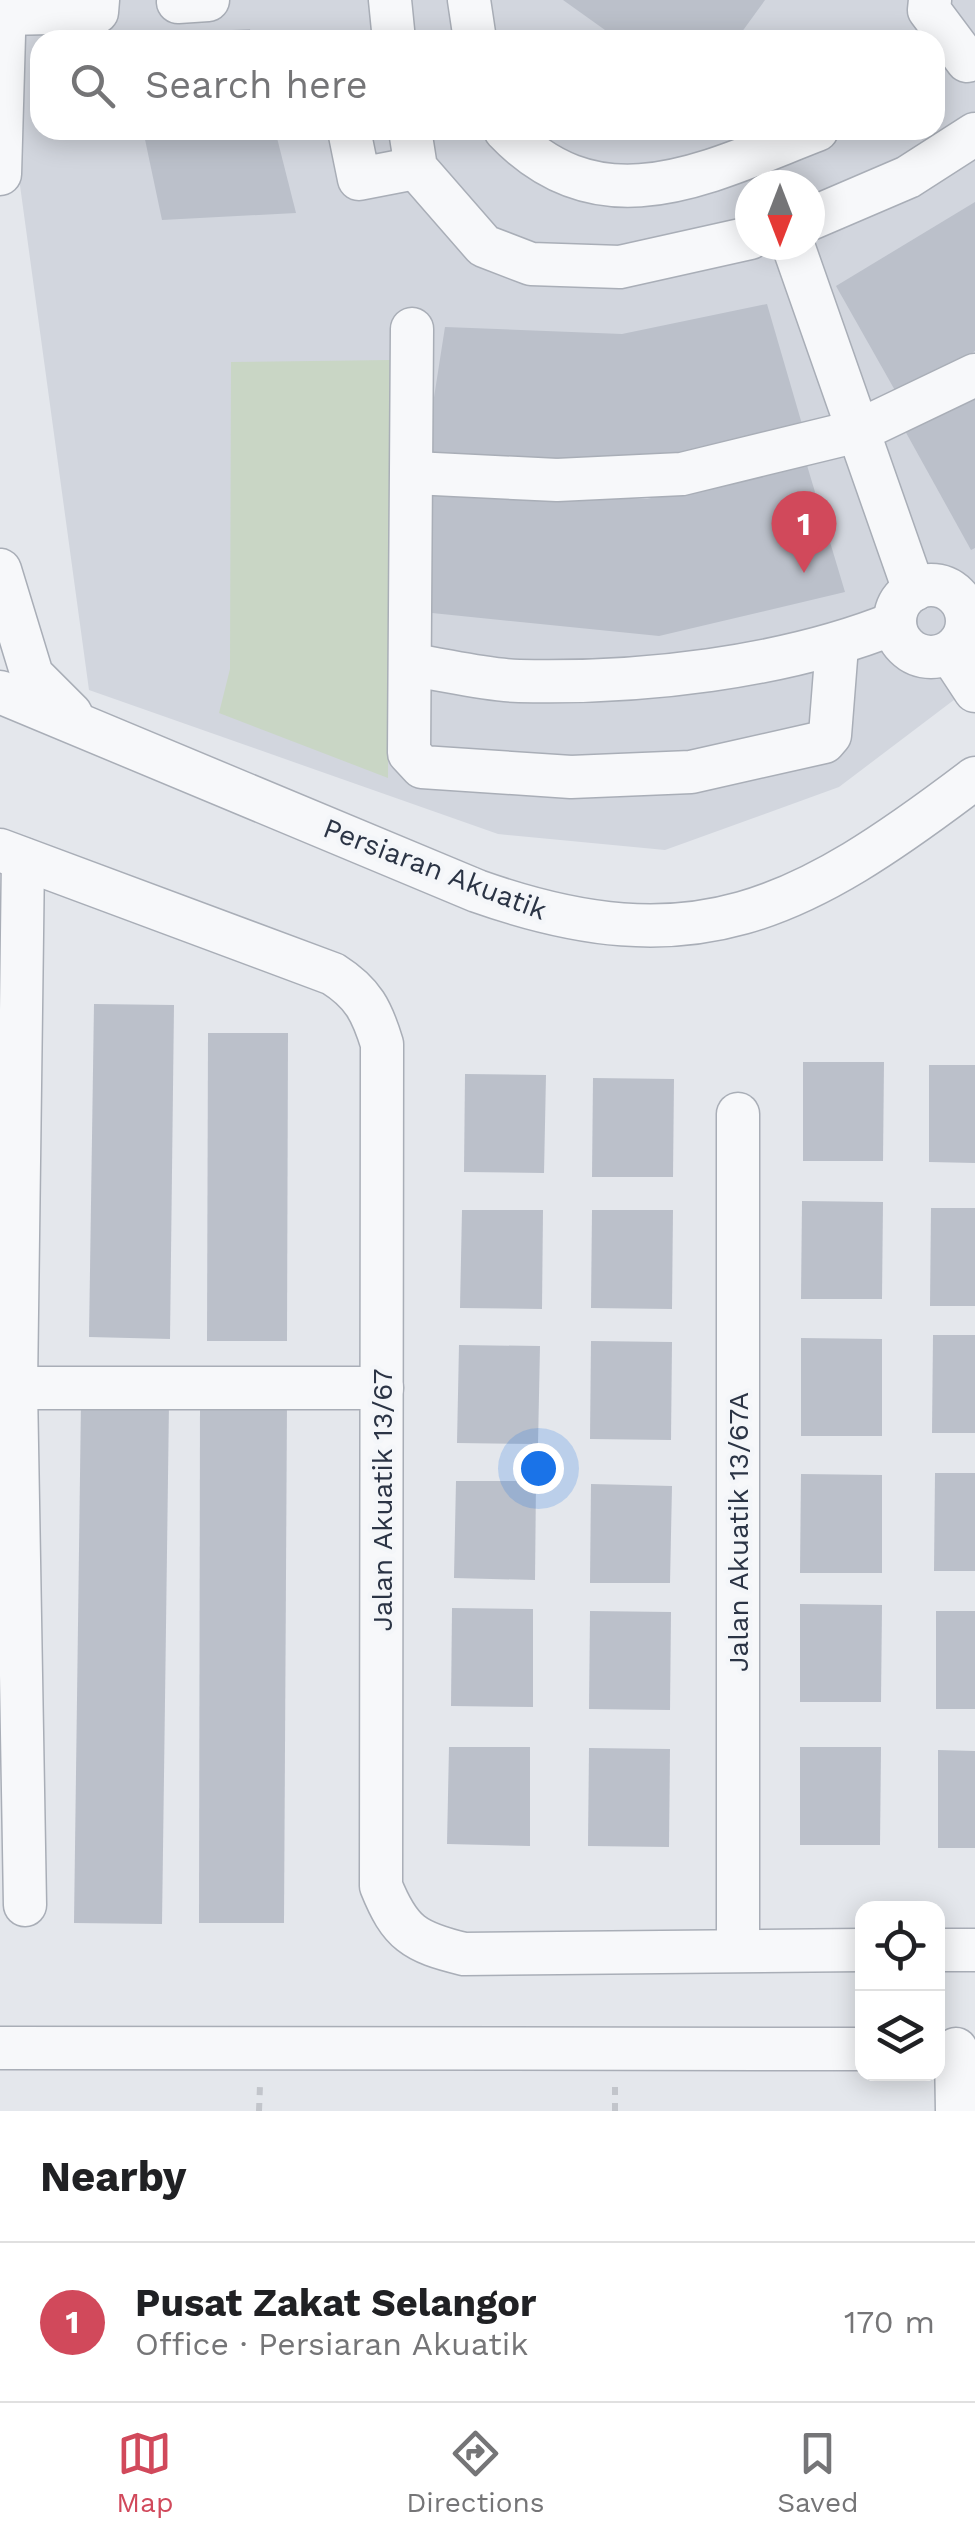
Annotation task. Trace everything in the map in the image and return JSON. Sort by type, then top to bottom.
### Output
[{"type":"street","points":[[0,174],[5,7],[97,12],[98,0]]},
{"type":"street","points":[[469,0],[473,30]]},
{"type":"street","points":[[930,0],[928,10],[940,30]]},
{"type":"street","points":[[945,39],[959,63]]},
{"type":"street","points":[[825,213],[908,177],[975,134]]},
{"type":"street","points":[[351,140],[359,179],[413,149],[484,246],[532,264],[620,267],[735,241]]},
{"type":"street","points":[[515,140],[532,158],[606,188],[658,186],[789,140]]},
{"type":"street","points":[[412,665],[514,681],[627,680],[837,646],[904,606],[938,586],[970,608],[966,634],[950,653],[938,657],[914,653],[904,646],[904,606],[858,431],[798,260]]},
{"type":"street","points":[[412,329],[414,473],[409,753],[415,762],[422,767],[571,777],[691,772],[824,742],[830,736],[837,646]]},
{"type":"street","points":[[414,473],[557,480],[682,474],[858,431],[975,375]]},
{"type":"street","points":[[0,570],[32,674],[78,721]]},
{"type":"street","points":[[950,653],[975,691]]},
{"type":"street","name":"Persiaran Akuatik","points":[[0,692],[78,721],[476,891],[537,912],[606,925],[680,927],[762,910],[883,848],[975,778]]},
{"type":"street","points":[[12,855],[8,1388],[25,1905]]},
{"type":"street","name":"Jalan Akuatik 13/67","points":[[12,855],[333,974],[358,990],[382,1044],[382,1886],[396,1923],[433,1947],[464,1954],[855,1950]]},
{"type":"street","name":"Jalan Akuatik 13/67A","points":[[738,1114],[738,1949]]},
{"type":"street","points":[[8,1388],[382,1388]]},
{"type":"street","points":[[945,1950],[975,1950]]},
{"type":"street","points":[[0,2048],[855,2049]]},
{"type":"street","points":[[956,2049],[957,2111]]},
{"type":"shaded area","points":[[0,0],[975,0],[975,684],[839,787],[665,850],[498,834],[89,690],[0,39]]},
{"type":"green space","points":[[390,360],[388,778],[219,713],[230,669],[231,362]]},
{"type":"building","points":[[563,0],[765,0],[743,30],[605,30]]},
{"type":"building","points":[[145,140],[278,140],[296,213],[162,220]]},
{"type":"building","points":[[975,202],[975,351],[901,401],[836,286]]},
{"type":"building","points":[[767,304],[804,431],[636,467],[425,455],[445,327],[622,334]]},
{"type":"building","points":[[975,387],[975,548],[971,550],[904,429]]},
{"type":"building","points":[[806,462],[845,592],[659,636],[432,613],[423,493],[647,499]]},
{"type":"building","points":[[94,1004],[174,1005],[170,1339],[89,1337]]},
{"type":"building","points":[[208,1033],[288,1033],[287,1341],[207,1341]]},
{"type":"building","points":[[803,1062],[884,1062],[883,1161],[803,1161]]},
{"type":"building","points":[[929,1065],[975,1065],[975,1163],[929,1162]]},
{"type":"building","points":[[465,1074],[546,1075],[544,1173],[464,1172]]},
{"type":"building","points":[[593,1078],[674,1079],[673,1177],[592,1177]]},
{"type":"building","points":[[802,1201],[883,1202],[882,1299],[801,1299]]},
{"type":"building","points":[[931,1208],[975,1208],[975,1306],[930,1306]]},
{"type":"building","points":[[462,1210],[543,1210],[542,1309],[460,1308]]},
{"type":"building","points":[[592,1210],[673,1210],[672,1309],[591,1308]]},
{"type":"building","points":[[933,1335],[975,1335],[975,1433],[932,1433]]},
{"type":"building","points":[[801,1338],[882,1339],[882,1436],[801,1436]]},
{"type":"building","points":[[591,1341],[672,1342],[671,1440],[590,1439]]},
{"type":"building","points":[[459,1345],[540,1346],[538,1444],[457,1443]]},
{"type":"building","points":[[81,1401],[169,1403],[162,1924],[74,1923]]},
{"type":"building","points":[[200,1401],[287,1401],[284,1923],[199,1923]]},
{"type":"building","points":[[935,1473],[975,1473],[975,1571],[934,1571]]},
{"type":"building","points":[[801,1474],[882,1475],[882,1573],[800,1573]]},
{"type":"building","points":[[456,1481],[536,1481],[535,1580],[454,1578]]},
{"type":"building","points":[[591,1484],[672,1486],[670,1583],[590,1583]]},
{"type":"building","points":[[800,1604],[882,1605],[881,1702],[800,1702]]},
{"type":"building","points":[[452,1608],[533,1609],[533,1707],[451,1706]]},
{"type":"building","points":[[590,1611],[671,1612],[670,1710],[589,1709]]},
{"type":"building","points":[[936,1611],[975,1611],[975,1709],[936,1709]]},
{"type":"building","points":[[449,1747],[530,1747],[530,1846],[447,1844]]},
{"type":"building","points":[[800,1747],[881,1747],[880,1845],[800,1845]]},
{"type":"building","points":[[589,1748],[670,1749],[669,1847],[588,1846]]},
{"type":"building","points":[[938,1750],[975,1751],[975,1848],[938,1848]]},
{"type":"place","name":"Pusat Zakat Selangor","points":[[804,573]]}]
